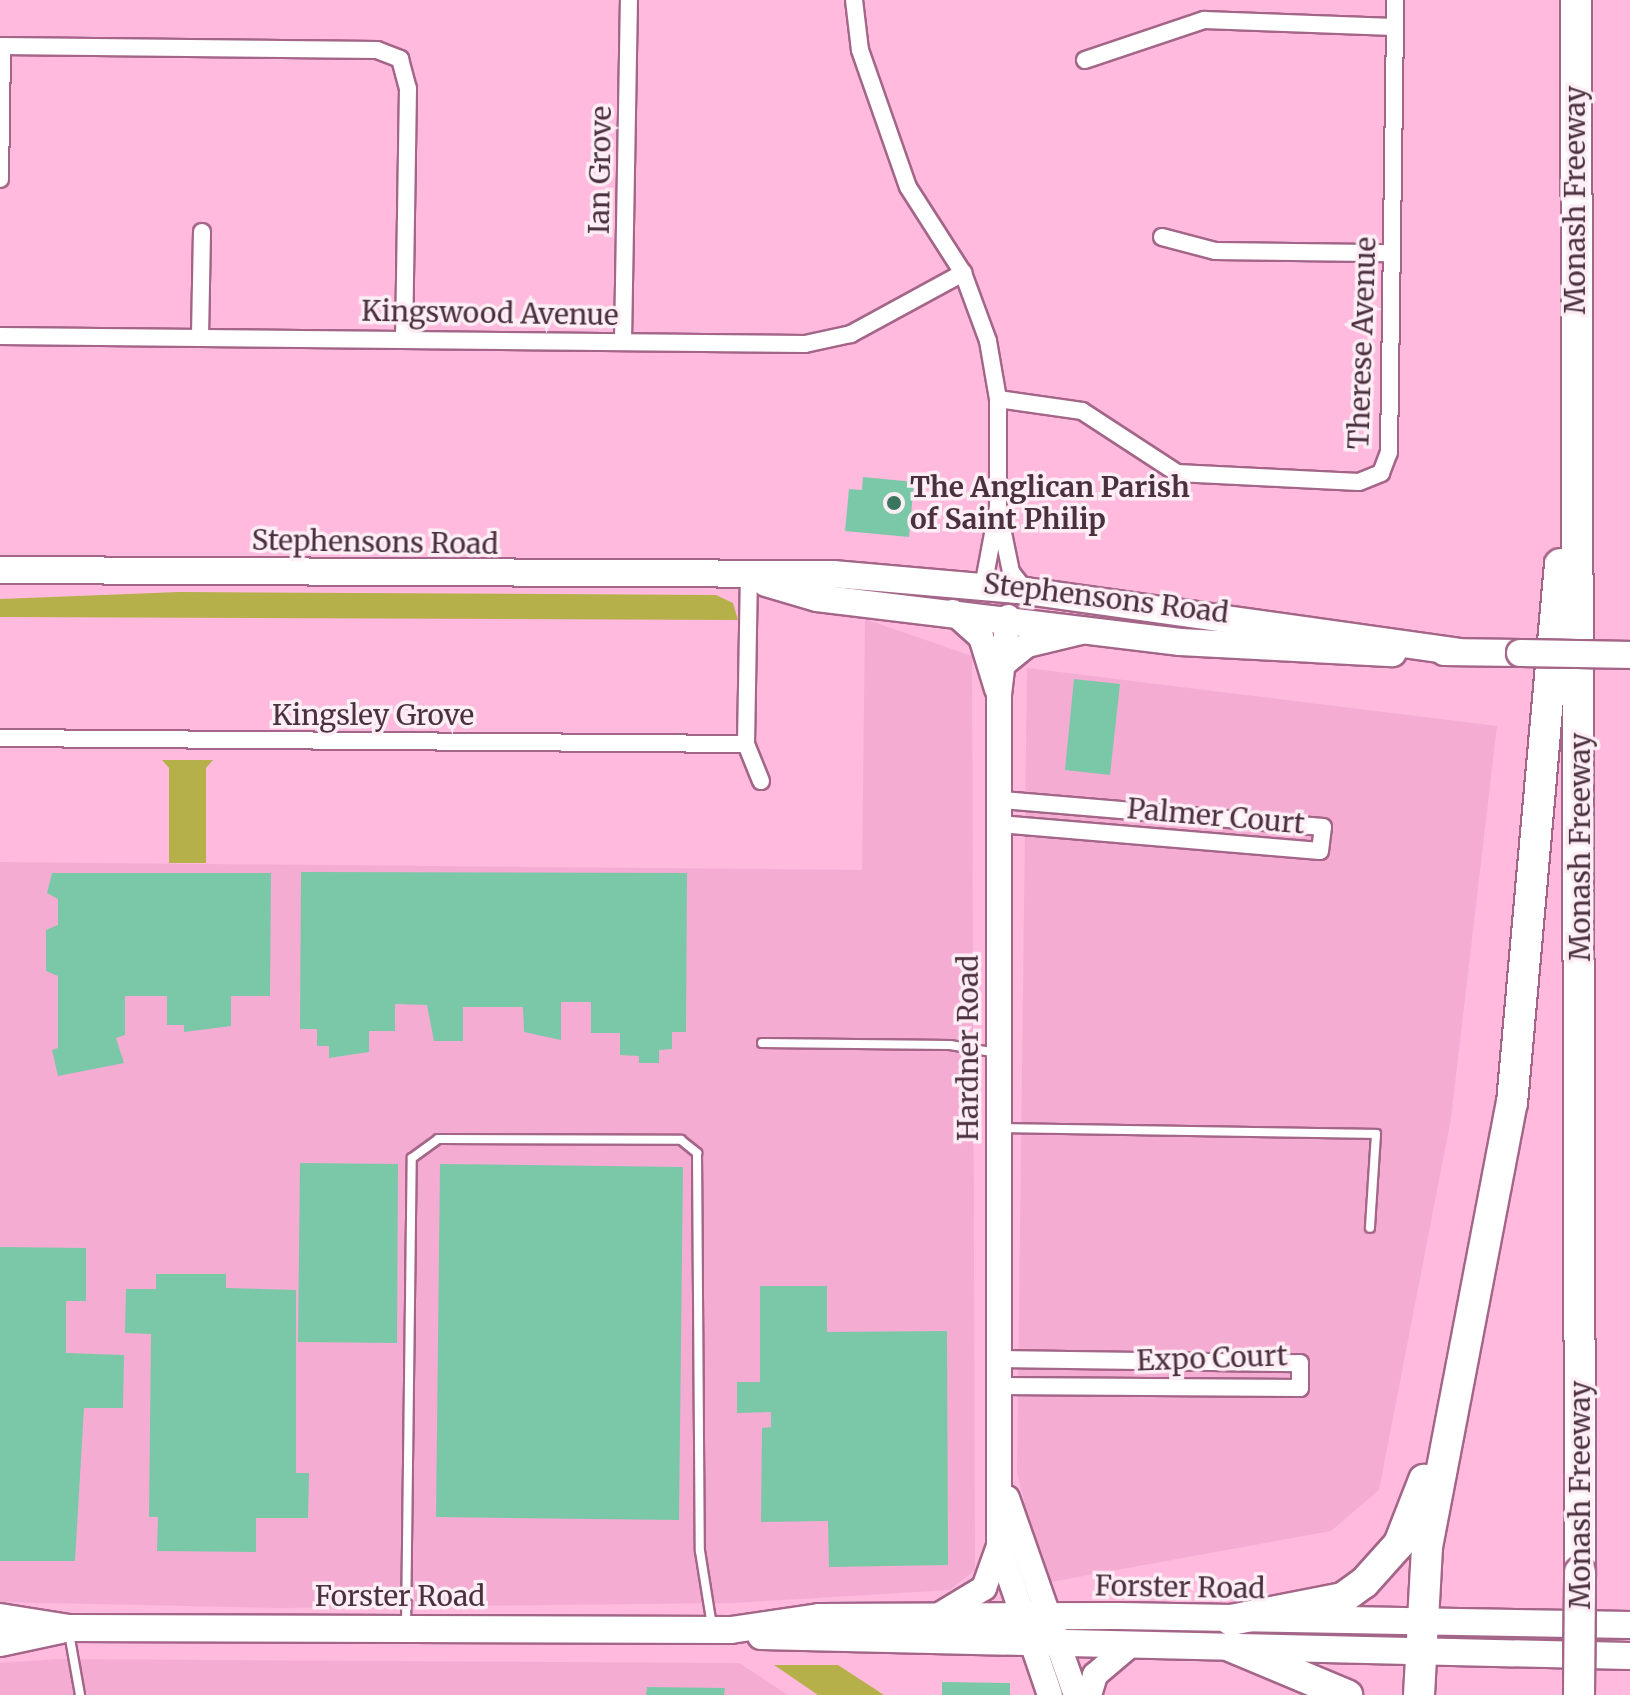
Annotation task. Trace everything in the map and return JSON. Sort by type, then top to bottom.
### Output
[{"type":"highway","name":"Monash Freeway","points":[[1576,0],[1579,1695]]},
{"type":"highway","points":[[1419,1695],[1418,1622],[1451,1397],[1512,1103],[1575,351]]},
{"type":"highway","points":[[1231,1634],[1343,1598],[1381,1567],[1417,1501],[1451,1397]]},
{"type":"highway","points":[[1231,1634],[1347,1695]]},
{"type":"main road","name":"Stephensons Road","points":[[0,570],[749,577],[833,574],[1026,591],[1458,652]]},
{"type":"main road","name":"Stephensons Road","points":[[749,577],[817,598],[1008,617],[1091,630],[1344,654],[1630,655]]},
{"type":"main road","points":[[983,587],[1008,617]]},
{"type":"main road","name":"Forster Road","points":[[0,1617],[69,1628],[721,1630],[1129,1646],[1231,1634],[1418,1622],[1630,1625]]},
{"type":"main road","name":"Forster Road","points":[[721,1630],[819,1617],[1032,1618],[1231,1634],[1417,1654],[1630,1656]]},
{"type":"main road","name":"Forster Road","points":[[0,1643],[69,1628]]},
{"type":"street","name":"Ian Grove","points":[[623,341],[629,0]]},
{"type":"street","points":[[854,0],[860,50],[908,187],[963,273],[988,341],[998,399],[998,507],[983,587]]},
{"type":"street","name":"Therese Avenue","points":[[998,399],[1082,411],[1177,473],[1359,482],[1381,473],[1389,452],[1395,0]]},
{"type":"street","points":[[1085,60],[1204,20],[1394,27]]},
{"type":"street","points":[[0,179],[1,46],[377,50],[400,59],[408,88],[404,338]]},
{"type":"street","points":[[200,336],[202,232]]},
{"type":"street","points":[[1162,237],[1215,251],[1391,253]]},
{"type":"street","name":"Kingswood Avenue","points":[[0,336],[805,344],[851,334],[963,273]]},
{"type":"street","points":[[998,507],[1011,572],[1026,591]]},
{"type":"street","points":[[749,577],[746,744],[761,781]]},
{"type":"street","points":[[953,612],[983,642],[999,695]]},
{"type":"street","name":"Hardner Road","points":[[1008,617],[1006,662],[999,695],[998,1359],[1002,1480],[999,1546],[1032,1618]]},
{"type":"street","points":[[1006,662],[1027,645],[1091,630]]},
{"type":"street","name":"Kingsley Grove","points":[[0,738],[746,744]]},
{"type":"street","name":"Palmer Court","points":[[999,812],[1194,815],[1323,827],[1320,851],[1191,839],[999,812]]},
{"type":"street","points":[[1191,839],[1194,815]]},
{"type":"street","name":"Expo Court","points":[[998,1359],[1162,1364],[1300,1363],[1300,1388],[999,1386]]},
{"type":"street","points":[[1161,1387],[1162,1364]]},
{"type":"street","name":"Hardner Road","points":[[1002,1480],[1032,1618]]},
{"type":"street","points":[[934,1618],[984,1588],[999,1546]]},
{"type":"street","points":[[1032,1618],[1050,1695]]},
{"type":"street","points":[[1040,1644],[1076,1695]]},
{"type":"street","points":[[1089,1695],[1095,1675],[1129,1646]]},
{"type":"lane","points":[[762,1043],[950,1045],[998,1053]]},
{"type":"lane","points":[[998,1128],[1376,1134],[1370,1228]]},
{"type":"lane","points":[[406,1628],[412,1158],[438,1139],[681,1140],[697,1153],[700,1551],[721,1630]]},
{"type":"lane","points":[[69,1628],[80,1695]]},
{"type":"shaded area","points":[[180,592],[716,595],[733,603],[738,620],[0,617],[0,599]]},
{"type":"shaded area","points":[[865,619],[972,656],[975,1570],[950,1590],[733,1603],[279,1608],[0,1602],[0,862],[862,870]]},
{"type":"shaded area","points":[[1027,668],[1497,726],[1451,1118],[1379,1490],[1331,1531],[1045,1583],[1017,1473]]},
{"type":"shaded area","points":[[162,760],[213,760],[206,768],[206,863],[169,863],[169,768]]},
{"type":"shaded area","points":[[60,1659],[739,1663],[788,1695],[0,1695],[0,1663]]},
{"type":"shaded area","points":[[774,1665],[838,1665],[884,1695],[818,1695]]},
{"type":"building","points":[[863,477],[914,482],[909,537],[845,531],[849,489],[862,490]]},
{"type":"building","points":[[1074,679],[1120,684],[1110,775],[1065,770]]},
{"type":"building","points":[[301,872],[687,873],[686,1032],[672,1032],[672,1049],[659,1050],[659,1063],[639,1063],[639,1056],[620,1055],[620,1033],[591,1033],[591,1002],[561,1002],[561,1040],[524,1032],[523,1007],[463,1007],[463,1041],[434,1041],[427,1005],[395,1004],[395,1031],[369,1031],[369,1052],[329,1058],[329,1046],[317,1046],[317,1029],[300,1029]]},
{"type":"building","points":[[52,873],[271,873],[270,996],[231,996],[231,1026],[184,1032],[184,1025],[167,1025],[167,996],[125,996],[125,1035],[116,1038],[124,1063],[58,1076],[52,1050],[58,1048],[58,976],[46,971],[46,930],[58,925],[58,899],[47,893]]},
{"type":"building","points":[[300,1163],[398,1164],[397,1343],[298,1342]]},
{"type":"building","points":[[440,1164],[683,1167],[679,1520],[436,1517]]},
{"type":"building","points":[[0,1247],[86,1248],[86,1301],[66,1301],[66,1353],[124,1355],[123,1408],[84,1408],[75,1561],[0,1561]]},
{"type":"building","points":[[156,1274],[226,1274],[226,1288],[296,1290],[296,1473],[309,1473],[308,1518],[256,1518],[256,1552],[157,1551],[158,1517],[149,1517],[151,1334],[125,1333],[126,1289],[156,1289]]},
{"type":"building","points":[[760,1286],[827,1286],[827,1332],[947,1331],[948,1565],[829,1567],[828,1521],[761,1522],[762,1428],[771,1427],[771,1412],[737,1413],[737,1382],[760,1382]]},
{"type":"building","points":[[942,1682],[1010,1683],[1010,1695],[942,1695]]},
{"type":"building","points":[[647,1687],[725,1688],[724,1695],[646,1695]]},
{"type":"place","name":"The Anglican Parish of Saint Philip","points":[[894,503]]}]
